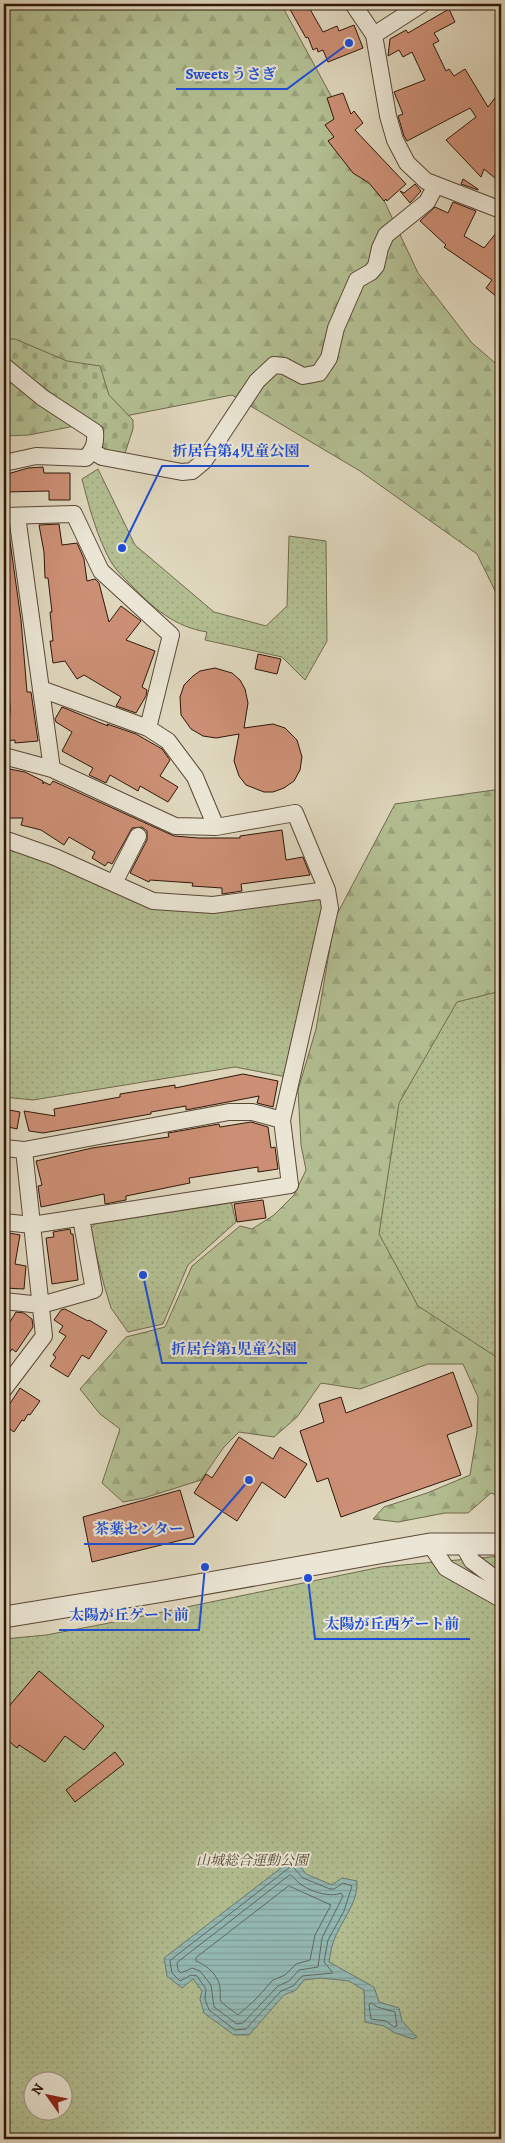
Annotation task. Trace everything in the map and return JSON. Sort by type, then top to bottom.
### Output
[{"type":"street","points":[[353,4],[374,35],[388,116],[395,140],[408,163],[426,181],[501,210]]},
{"type":"street","points":[[374,35],[422,4]]},
{"type":"street","points":[[92,451],[102,457],[182,472],[192,471],[204,461],[257,381],[274,365],[284,366],[303,376],[319,373],[329,358],[336,328],[357,280],[371,272],[376,266],[380,248],[386,235],[427,202],[436,185]]},
{"type":"street","points":[[4,366],[43,398],[95,432],[96,442],[86,458],[36,456],[4,463]]},
{"type":"street","points":[[52,769],[41,689],[11,516],[74,514],[101,571],[171,635],[148,728]]},
{"type":"street","points":[[41,689],[148,728],[168,741],[195,777],[216,827]]},
{"type":"street","points":[[4,756],[52,769],[143,824],[216,827],[295,813],[327,890],[330,908],[282,1120],[290,1185],[32,1225],[4,1222]]},
{"type":"street","points":[[114,883],[143,824]]},
{"type":"street","points":[[4,839],[55,857],[153,901],[213,905],[327,890]]},
{"type":"street","points":[[4,1148],[24,1150],[229,1112],[252,1112],[282,1120]]},
{"type":"street","points":[[4,1389],[44,1336],[24,1150]]},
{"type":"street","points":[[4,1301],[41,1305],[94,1290],[81,1218]]},
{"type":"street","points":[[462,1543],[472,1561],[501,1583]]},
{"type":"street","points":[[430,1544],[446,1568],[501,1612]]},
{"type":"street","points":[[4,1617],[430,1544],[501,1544]]},
{"type":"street","points":[[446,1568],[501,1600]]},
{"type":"green space","points":[[4,4],[281,4],[359,147],[418,273],[472,343],[501,368],[501,603],[477,554],[360,471],[232,395],[29,435],[4,436]]},
{"type":"green space","points":[[4,339],[15,339],[67,361],[100,366],[109,395],[133,420],[133,429],[124,456],[102,451],[104,428],[75,411],[6,359]]},
{"type":"green space","points":[[98,469],[135,545],[214,612],[266,626],[287,606],[289,536],[326,541],[327,641],[305,680],[282,657],[205,640],[207,632],[185,626],[165,615],[156,609],[126,580],[111,562],[102,542],[82,479]]},
{"type":"green space","points":[[501,789],[501,1497],[491,1493],[468,1513],[445,1513],[398,1522],[373,1519],[384,1507],[427,1493],[470,1475],[477,1432],[478,1397],[463,1364],[428,1364],[360,1389],[321,1383],[297,1417],[274,1437],[239,1432],[224,1447],[201,1480],[144,1498],[123,1502],[102,1483],[120,1429],[100,1414],[80,1389],[126,1337],[165,1327],[192,1266],[240,1226],[252,1229],[274,1215],[294,1195],[306,1170],[301,1145],[298,1090],[316,1029],[335,918],[395,804]]},
{"type":"green space","points":[[4,839],[153,901],[327,890],[292,1078],[235,1067],[33,1100],[4,1097]]},
{"type":"green space","points":[[501,991],[501,1360],[418,1306],[379,1234],[399,1103],[457,1002]]},
{"type":"green space","points":[[231,1201],[236,1222],[188,1265],[163,1324],[128,1332],[111,1308],[90,1229],[98,1221]]},
{"type":"green space","name":"山城総合運動公園","points":[[501,1556],[501,2139],[4,2139],[4,1639],[46,1635],[381,1567]]},
{"type":"water","points":[[294,1858],[306,1874],[332,1885],[342,1878],[357,1881],[355,1898],[336,1935],[329,1962],[374,1987],[379,2002],[399,2008],[402,2021],[417,2037],[413,2039],[395,2033],[384,2026],[365,2022],[364,1990],[349,1981],[321,1978],[304,1980],[296,1990],[284,1995],[249,2035],[234,2035],[204,2013],[200,1999],[202,1991],[193,1979],[182,1988],[167,1976],[164,1958]]},
{"type":"building","points":[[287,4],[307,4],[323,32],[337,26],[339,31],[354,25],[363,48],[328,62],[323,50],[318,52],[317,48],[313,50],[308,37],[306,38]]},
{"type":"building","points":[[449,9],[455,22],[434,33],[439,41],[433,44],[446,71],[449,69],[454,76],[465,69],[488,107],[501,90],[501,183],[484,169],[481,177],[446,140],[476,117],[470,108],[407,141],[398,116],[403,114],[394,92],[425,80],[412,52],[403,57],[399,50],[388,56],[390,39],[406,30],[408,33]]},
{"type":"building","points":[[343,93],[351,114],[354,111],[363,123],[355,130],[406,184],[387,201],[386,199],[384,201],[369,183],[353,173],[328,141],[334,137],[325,125],[334,119],[327,98]]},
{"type":"building","points":[[463,179],[478,189],[478,190],[461,184]]},
{"type":"building","points":[[415,184],[421,191],[410,203],[400,191],[404,193]]},
{"type":"building","points":[[453,202],[476,211],[464,236],[484,248],[501,227],[501,300],[486,288],[492,280],[444,247],[446,245],[420,221],[435,207],[448,213]]},
{"type":"building","points":[[43,467],[44,473],[70,473],[70,500],[49,500],[49,491],[4,492],[4,475],[28,468]]},
{"type":"building","points":[[59,524],[62,545],[77,543],[84,559],[87,581],[95,579],[99,583],[109,622],[121,606],[141,621],[126,640],[155,651],[142,687],[147,690],[146,696],[136,713],[116,706],[121,697],[84,675],[77,679],[65,661],[53,663],[50,641],[53,641],[50,612],[52,612],[48,578],[45,578],[44,552],[39,525]]},
{"type":"building","points":[[9,534],[21,620],[27,692],[31,692],[38,741],[15,743],[15,740],[4,741],[4,713],[10,713],[6,661],[4,662],[4,535]]},
{"type":"building","points":[[258,654],[281,659],[277,674],[255,669]]},
{"type":"building","points":[[215,668],[232,673],[240,680],[245,689],[248,703],[244,728],[273,724],[285,728],[297,740],[302,757],[300,770],[294,781],[284,788],[273,792],[264,792],[246,785],[239,776],[234,761],[239,734],[216,738],[203,736],[191,729],[181,715],[180,697],[184,685],[200,671]]},
{"type":"building","points":[[62,707],[108,726],[107,724],[136,734],[162,749],[170,760],[160,776],[178,787],[168,802],[140,786],[138,791],[110,775],[106,783],[89,775],[93,768],[62,751],[72,732],[56,722],[55,719]]},
{"type":"building","points":[[4,768],[25,772],[43,781],[43,784],[44,782],[50,785],[53,781],[174,836],[240,838],[240,836],[282,830],[286,860],[303,857],[310,875],[241,884],[242,891],[222,894],[222,888],[192,886],[193,883],[150,880],[149,882],[130,873],[147,840],[147,831],[142,827],[132,828],[112,864],[108,862],[105,866],[92,858],[95,852],[69,837],[64,845],[41,830],[21,825],[23,818],[4,818]]},
{"type":"building","points":[[243,1074],[278,1081],[273,1107],[257,1103],[259,1096],[186,1110],[186,1106],[43,1133],[29,1131],[24,1111],[55,1116],[54,1109],[120,1097],[120,1094],[175,1085],[175,1088]]},
{"type":"building","points":[[4,1109],[20,1112],[17,1129],[4,1126]]},
{"type":"building","points":[[251,1122],[268,1127],[271,1148],[275,1147],[278,1169],[258,1172],[258,1167],[189,1178],[190,1183],[126,1196],[126,1200],[105,1204],[104,1194],[41,1207],[38,1186],[42,1185],[36,1161],[92,1148],[169,1137],[168,1133],[219,1124],[220,1127]]},
{"type":"building","points":[[263,1200],[266,1218],[237,1222],[234,1204]]},
{"type":"building","points":[[70,1229],[71,1234],[73,1234],[78,1280],[52,1284],[46,1238],[54,1237],[53,1232]]},
{"type":"building","points":[[4,1232],[20,1235],[15,1264],[26,1266],[24,1289],[4,1288]]},
{"type":"building","points":[[65,1309],[107,1331],[89,1359],[82,1355],[68,1377],[50,1366],[56,1357],[53,1355],[66,1336],[59,1332],[63,1326],[54,1320],[61,1310]]},
{"type":"building","points":[[16,1312],[24,1313],[32,1319],[33,1327],[16,1352],[12,1349],[4,1361],[4,1332]]},
{"type":"building","points":[[453,1372],[472,1426],[447,1435],[461,1475],[341,1517],[328,1478],[317,1482],[300,1431],[324,1422],[319,1404],[341,1397],[346,1413]]},
{"type":"building","points":[[20,1388],[40,1401],[30,1415],[28,1414],[24,1421],[22,1420],[14,1432],[4,1425],[4,1413]]},
{"type":"building","points":[[239,1437],[273,1459],[280,1447],[307,1464],[285,1498],[262,1482],[237,1521],[194,1493],[206,1474],[212,1478]]},
{"type":"building","points":[[180,1490],[194,1537],[92,1562],[83,1517]]},
{"type":"building","points":[[39,1671],[104,1726],[84,1750],[65,1736],[45,1762],[19,1745],[17,1748],[4,1737],[4,1712]]},
{"type":"building","points":[[115,1752],[124,1764],[75,1802],[66,1790]]},
{"type":"place","name":"Sweets うさぎ","points":[[349,43]]},
{"type":"place","name":"折居台第4児童公園","points":[[122,548]]},
{"type":"place","name":"折居台第1児童公園","points":[[143,1275]]},
{"type":"place","name":"茶薬センター","points":[[249,1480]]},
{"type":"place","name":"太陽が丘ゲート前","points":[[205,1567]]},
{"type":"place","name":"太陽が丘西ゲート前","points":[[308,1578]]}]
